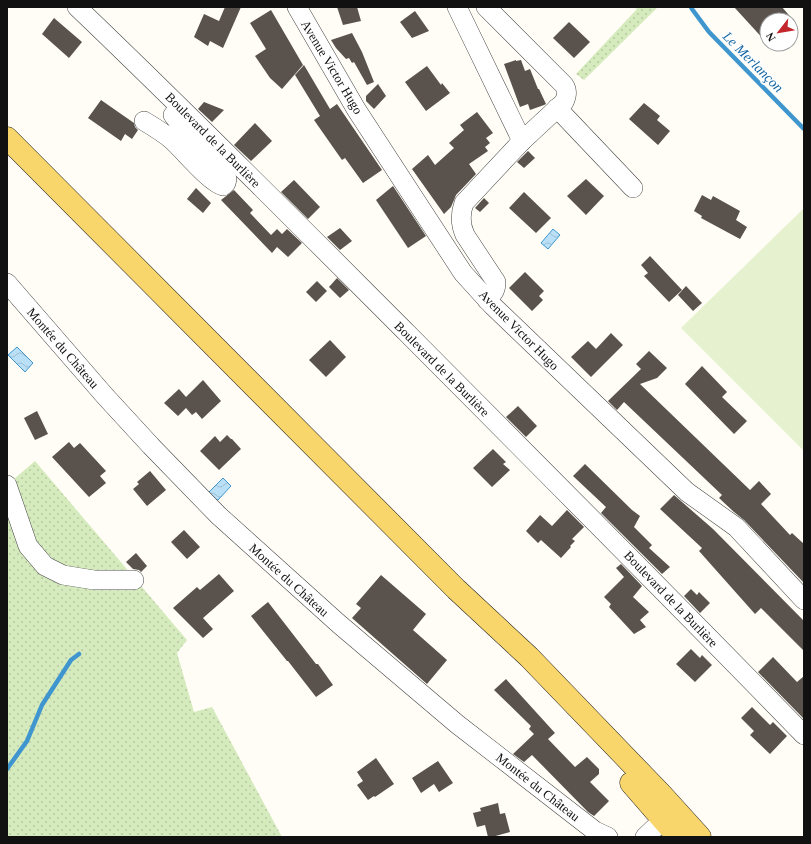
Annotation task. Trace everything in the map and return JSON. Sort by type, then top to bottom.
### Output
[{"type":"main road","points":[[7,138],[456,589],[675,828],[700,837]]},
{"type":"street","name":"Boulevard de la Burlière","points":[[77,7],[181,107],[619,546],[804,735]]},
{"type":"street","name":"Avenue Victor Hugo","points":[[297,7],[356,109],[463,273],[487,300],[687,492],[736,527],[804,600]]},
{"type":"street","points":[[457,7],[522,141]]},
{"type":"street","points":[[486,7],[564,85],[567,90],[567,96],[564,102],[522,141],[464,203],[462,208],[462,229],[496,282],[496,288],[487,300]]},
{"type":"street","points":[[144,121],[166,135],[210,178],[219,185],[223,186],[227,179],[225,174],[215,163],[211,155],[194,141],[173,115],[181,107]]},
{"type":"street","points":[[557,108],[633,188]]},
{"type":"street","name":"Montée du Château","points":[[7,283],[105,396],[218,515],[339,624],[457,724],[595,831],[608,837]]},
{"type":"street","points":[[7,485],[28,546],[45,566],[63,575],[94,580],[134,580]]},
{"type":"street","points":[[645,837],[675,828]]},
{"type":"green space","points":[[634,7],[658,7],[584,80],[576,74],[637,9]]},
{"type":"green space","points":[[804,208],[804,451],[681,328]]},
{"type":"green space","points":[[35,461],[187,640],[177,653],[194,712],[212,707],[282,837],[7,837],[7,485]]},
{"type":"water","points":[[553,229],[560,235],[548,249],[541,243]]},
{"type":"water","points":[[17,347],[33,363],[25,372],[8,355]]},
{"type":"water","points":[[223,478],[231,486],[218,500],[212,499],[207,494]]},
{"type":"building","points":[[225,7],[241,7],[223,48],[210,41],[208,46],[194,37],[204,14],[219,21]]},
{"type":"building","points":[[337,7],[357,7],[361,21],[343,25]]},
{"type":"building","points":[[734,7],[782,7],[786,12],[759,12],[759,34]]},
{"type":"building","points":[[271,10],[303,65],[282,89],[270,78],[255,56],[266,49],[250,23]]},
{"type":"building","points":[[415,11],[429,31],[412,38],[400,22]]},
{"type":"building","points":[[54,18],[82,42],[69,58],[42,34]]},
{"type":"building","points":[[569,22],[590,42],[574,58],[553,38]]},
{"type":"building","points":[[352,33],[362,52],[374,82],[367,85],[354,62],[352,63],[349,58],[346,59],[331,40]]},
{"type":"building","points":[[521,60],[525,71],[530,69],[546,104],[530,110],[528,104],[520,107],[504,64]]},
{"type":"building","points":[[304,65],[330,109],[337,104],[382,170],[363,183],[345,158],[342,160],[314,120],[320,116],[295,75]]},
{"type":"building","points":[[427,66],[441,85],[442,83],[450,93],[426,111],[405,82]]},
{"type":"building","points":[[378,84],[386,96],[374,109],[366,101],[366,96]]},
{"type":"building","points":[[101,100],[134,123],[138,130],[132,139],[125,134],[121,141],[88,118]]},
{"type":"building","points":[[204,102],[224,110],[212,122],[198,109]]},
{"type":"building","points":[[644,103],[660,116],[657,120],[670,131],[658,145],[629,119]]},
{"type":"building","points":[[477,112],[493,133],[486,138],[490,143],[485,147],[488,151],[469,164],[476,174],[456,195],[451,207],[444,214],[412,169],[428,155],[435,165],[454,148],[449,143],[464,130],[460,125]]},
{"type":"building","points":[[255,123],[272,141],[251,161],[234,145]]},
{"type":"building","points":[[528,151],[535,158],[524,168],[517,162]]},
{"type":"building","points":[[586,179],[604,196],[586,215],[567,196]]},
{"type":"building","points":[[294,180],[320,207],[308,219],[281,192]]},
{"type":"building","points":[[393,186],[426,236],[408,248],[376,200]]},
{"type":"building","points":[[196,188],[211,203],[203,213],[187,199]]},
{"type":"building","points":[[234,190],[253,210],[250,213],[271,235],[277,229],[282,234],[287,229],[302,243],[288,257],[277,247],[272,253],[221,200]]},
{"type":"building","points":[[524,192],[551,218],[536,233],[509,208]]},
{"type":"building","points":[[702,195],[711,200],[713,196],[740,211],[736,220],[747,227],[740,239],[701,218],[702,216],[694,211]]},
{"type":"building","points":[[484,198],[489,203],[480,212],[475,208]]},
{"type":"building","points":[[340,228],[352,241],[340,250],[327,237]]},
{"type":"building","points":[[650,256],[682,290],[669,302],[644,276],[648,273],[641,265]]},
{"type":"building","points":[[525,272],[544,291],[539,296],[543,300],[532,311],[509,288]]},
{"type":"building","points":[[337,278],[349,290],[340,298],[329,287]]},
{"type":"building","points":[[317,281],[327,291],[316,302],[306,292]]},
{"type":"building","points":[[686,286],[702,303],[693,311],[678,295]]},
{"type":"building","points":[[611,333],[623,345],[591,377],[571,357],[588,341],[596,349]]},
{"type":"building","points":[[330,340],[346,357],[326,377],[309,360]]},
{"type":"building","points":[[649,351],[667,368],[657,378],[640,384],[750,490],[759,481],[771,494],[761,504],[790,535],[792,533],[804,544],[804,583],[744,520],[719,498],[722,495],[624,402],[617,410],[608,401],[641,369],[636,364]]},
{"type":"building","points":[[702,366],[727,392],[722,397],[747,421],[734,434],[685,384]]},
{"type":"building","points":[[203,380],[221,401],[202,419],[196,412],[192,415],[186,408],[178,416],[164,403],[179,389],[186,397]]},
{"type":"building","points":[[518,406],[537,426],[526,437],[506,417]]},
{"type":"building","points":[[37,411],[48,434],[35,440],[24,418]]},
{"type":"building","points":[[227,435],[241,449],[219,470],[200,451],[215,436],[220,442]]},
{"type":"building","points":[[69,442],[74,448],[80,443],[106,471],[100,476],[106,483],[89,497],[52,457]]},
{"type":"building","points":[[493,449],[506,462],[503,464],[510,470],[492,487],[473,468]]},
{"type":"building","points":[[585,464],[640,516],[634,527],[652,545],[649,548],[670,567],[662,574],[601,513],[606,507],[573,476]]},
{"type":"building","points":[[150,471],[166,490],[147,506],[133,489],[139,484],[137,482]]},
{"type":"building","points":[[674,495],[713,529],[804,621],[804,651],[761,608],[755,614],[699,551],[702,548],[660,509]]},
{"type":"building","points":[[567,510],[584,527],[572,539],[575,541],[561,558],[541,540],[538,543],[526,531],[540,515],[552,526]]},
{"type":"building","points":[[184,530],[200,547],[187,559],[171,542]]},
{"type":"building","points":[[136,553],[147,566],[141,572],[133,569],[126,562]]},
{"type":"building","points":[[621,564],[642,586],[633,597],[649,612],[640,620],[646,627],[634,634],[609,607],[611,604],[604,597],[624,577],[616,568]]},
{"type":"building","points":[[219,574],[234,591],[203,618],[213,629],[203,638],[173,608],[197,587],[200,590]]},
{"type":"building","points":[[381,575],[426,614],[413,630],[447,660],[427,684],[352,618],[361,608],[356,604]]},
{"type":"building","points":[[691,589],[697,595],[699,592],[710,603],[700,613],[684,596]]},
{"type":"building","points":[[268,602],[333,685],[316,697],[251,616]]},
{"type":"building","points":[[691,649],[700,658],[702,655],[712,665],[695,682],[676,664]]},
{"type":"building","points":[[773,657],[797,682],[804,676],[804,719],[758,672]]},
{"type":"building","points":[[506,679],[555,733],[548,739],[575,767],[587,757],[599,769],[599,774],[590,782],[609,801],[594,816],[588,812],[532,755],[524,762],[513,754],[534,734],[529,729],[531,726],[494,690]]},
{"type":"building","points":[[752,707],[770,725],[773,722],[787,736],[770,754],[750,735],[754,731],[741,718]]},
{"type":"building","points":[[376,758],[394,784],[368,800],[357,785],[363,781],[357,772]]},
{"type":"building","points":[[438,761],[453,783],[439,792],[434,784],[421,793],[412,778]]},
{"type":"building","points":[[498,803],[500,814],[505,813],[510,832],[488,837],[485,825],[477,827],[473,813],[481,811],[480,808]]},
{"type":"waterway","name":"Le Merlançon","points":[[691,7],[709,32],[804,129]]},
{"type":"waterway","points":[[7,769],[27,741],[42,705],[71,660],[79,654]]}]
